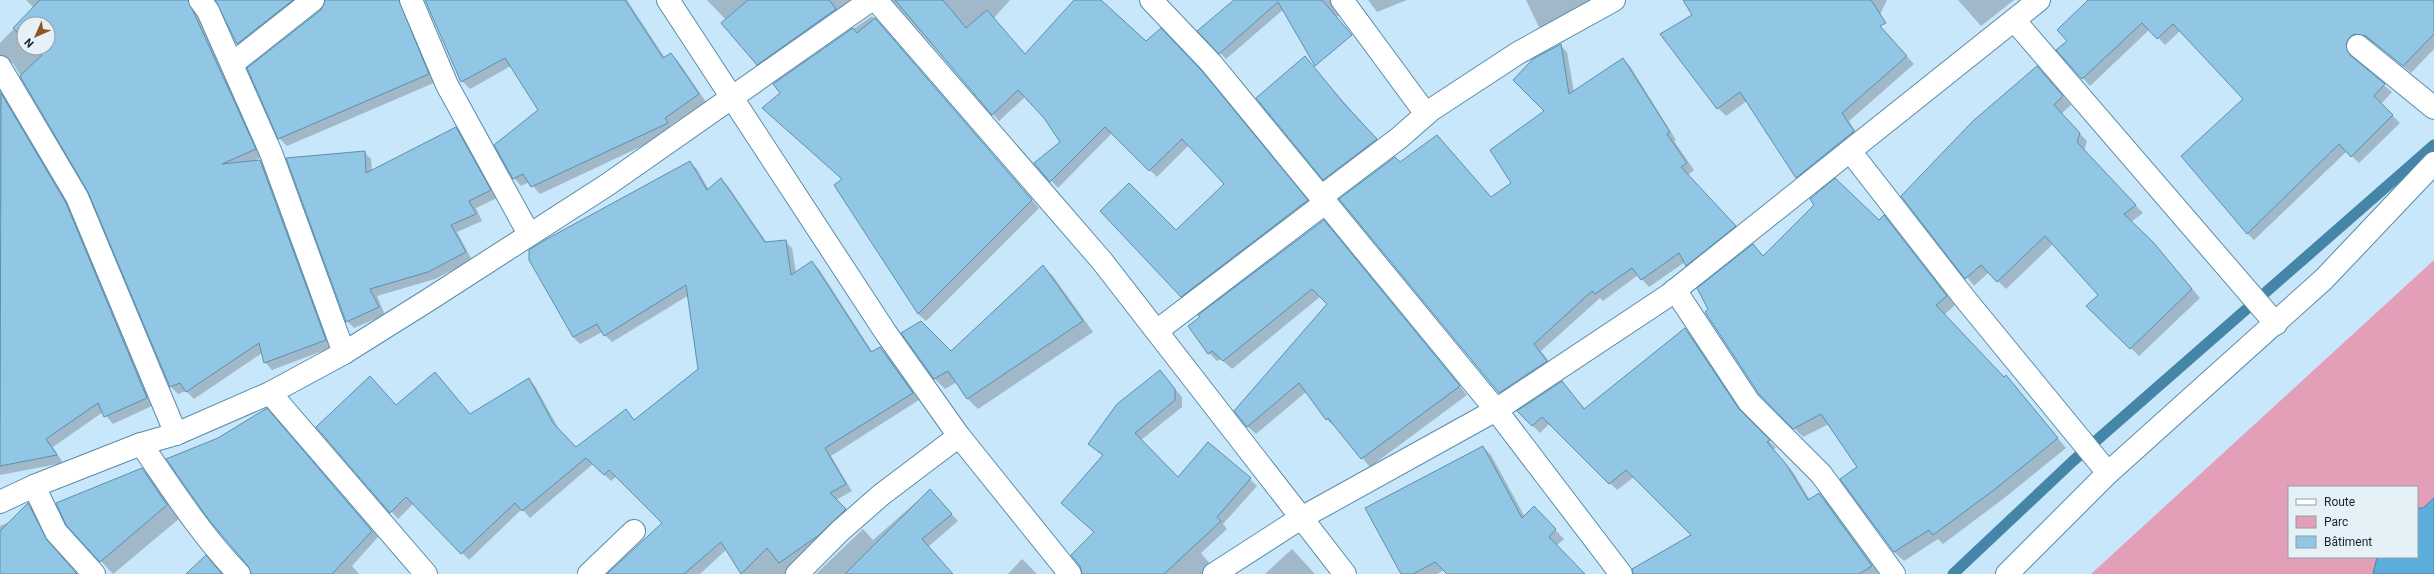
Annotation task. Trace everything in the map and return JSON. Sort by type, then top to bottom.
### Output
[{"type":"street","points":[[200,0],[208,11],[271,153],[344,353]]},
{"type":"street","points":[[232,64],[313,0]]},
{"type":"street","points":[[411,0],[447,85],[529,234]]},
{"type":"street","points":[[668,0],[886,332],[959,436],[1070,574]]},
{"type":"street","points":[[0,502],[34,486],[141,444],[176,434],[270,393],[344,353],[529,234],[732,99],[871,0]]},
{"type":"street","points":[[876,0],[1097,255],[1158,330],[1345,574]]},
{"type":"street","points":[[1152,0],[1210,63],[1496,410],[1621,574]]},
{"type":"street","points":[[1342,0],[1426,114]]},
{"type":"street","points":[[1158,330],[1323,200],[1426,114],[1518,53],[1614,0]]},
{"type":"street","points":[[1214,574],[1301,518],[1496,410],[1675,290],[2039,0]]},
{"type":"street","points":[[2014,20],[2276,324]]},
{"type":"street","points":[[2358,46],[2434,108]]},
{"type":"street","points":[[0,68],[77,197],[176,434]]},
{"type":"street","points":[[1850,151],[1966,300],[2108,473]]},
{"type":"street","points":[[2007,574],[2108,473],[2276,324],[2324,279],[2434,163]]},
{"type":"street","points":[[1675,290],[1749,402],[1821,474],[1894,574]]},
{"type":"street","points":[[270,393],[426,574]]},
{"type":"street","points":[[797,574],[840,531],[881,495],[959,436]]},
{"type":"street","points":[[141,444],[223,558],[239,574]]},
{"type":"street","points":[[34,486],[56,532],[94,574]]},
{"type":"street","points":[[589,574],[634,531]]},
{"type":"green space","points":[[2434,260],[2434,498],[2423,508],[2418,508],[2418,486],[2288,486],[2288,558],[2377,558],[2373,574],[2091,574]]},
{"type":"water","points":[[2434,498],[2434,574],[2373,574],[2377,558],[2418,558],[2418,508],[2423,508]]},
{"type":"building","points":[[40,0],[188,0],[256,149],[222,164],[260,160],[326,340],[264,363],[259,343],[186,392],[180,383],[170,387],[88,192],[20,76],[41,56],[56,56],[56,16],[25,16]]},
{"type":"building","points":[[215,0],[293,0],[237,44]]},
{"type":"building","points":[[325,0],[399,0],[429,74],[278,139],[247,68],[321,10]]},
{"type":"building","points":[[425,0],[625,0],[663,58],[671,53],[699,94],[665,118],[668,123],[531,187],[523,174],[513,179],[494,145],[538,110],[505,58],[461,82]]},
{"type":"building","points":[[748,0],[829,0],[836,9],[757,65],[721,23]]},
{"type":"building","points":[[895,0],[943,0],[966,28],[987,10],[1025,54],[1074,0],[1101,0],[1146,41],[1161,28],[1202,71],[1308,200],[1181,297],[1100,211],[1129,183],[1176,230],[1224,184],[1182,139],[1149,171],[1105,127],[1050,182],[1034,163],[1060,142],[1044,118],[1018,90],[992,115]]},
{"type":"building","points":[[1234,0],[1322,0],[1352,35],[1315,66],[1278,2],[1219,54],[1197,31]]},
{"type":"building","points":[[1683,0],[1871,0],[1886,23],[1880,26],[1907,56],[1842,113],[1854,131],[1796,178],[1740,92],[1717,109],[1660,34],[1692,15]]},
{"type":"building","points":[[2088,0],[2434,0],[2434,34],[2403,66],[2366,36],[2354,34],[2349,38],[2346,44],[2350,55],[2385,84],[2374,96],[2393,115],[2351,157],[2339,144],[2247,234],[2181,156],[2243,99],[2173,24],[2157,39],[2142,23],[2082,79],[2056,50],[2067,41],[2057,30]]},
{"type":"building","points":[[875,18],[1032,200],[918,314],[834,185],[842,179],[762,108],[780,93],[773,84],[853,28],[857,33]]},
{"type":"building","points":[[1561,44],[1569,94],[1623,58],[1670,132],[1667,134],[1687,163],[1681,167],[1736,226],[1686,266],[1679,253],[1641,280],[1632,268],[1595,294],[1592,291],[1534,344],[1547,361],[1499,393],[1339,199],[1395,157],[1400,162],[1437,135],[1491,197],[1511,183],[1490,150],[1544,111],[1513,80],[1533,59]]},
{"type":"building","points":[[1305,56],[1346,106],[1377,139],[1323,180],[1256,98]]},
{"type":"building","points":[[2037,66],[2063,96],[2054,105],[2080,133],[2077,142],[2136,205],[2124,214],[2153,242],[2192,289],[2130,349],[2086,306],[2098,295],[2045,236],[1997,282],[1981,265],[1965,279],[1901,196],[1973,121]]},
{"type":"building","points":[[1,93],[66,203],[147,398],[104,417],[98,403],[46,439],[57,455],[0,466]]},
{"type":"building","points":[[456,127],[491,190],[469,201],[476,214],[451,225],[466,252],[428,272],[370,289],[379,307],[346,322],[286,158],[365,151],[366,173]]},
{"type":"building","points":[[690,161],[707,190],[721,178],[765,242],[786,240],[791,275],[812,261],[871,352],[880,347],[913,393],[825,448],[846,484],[830,493],[846,509],[819,535],[779,563],[767,548],[741,574],[721,542],[684,574],[607,574],[662,523],[609,470],[604,475],[586,458],[522,511],[515,503],[461,554],[406,497],[390,513],[316,427],[370,376],[396,405],[435,372],[470,414],[529,378],[553,423],[576,447],[626,409],[634,420],[698,369],[686,285],[604,336],[597,324],[573,337],[529,260],[529,250],[545,240]]},
{"type":"building","points":[[1835,178],[1879,220],[1884,215],[1947,296],[1936,305],[2004,377],[2006,375],[2058,438],[1994,490],[1933,535],[1929,530],[1894,552],[1840,479],[1857,467],[1821,414],[1793,429],[1759,394],[1705,312],[1708,309],[1697,288],[1753,244],[1763,256],[1814,205],[1810,199]]},
{"type":"building","points":[[1324,220],[1460,386],[1361,459],[1328,418],[1326,420],[1299,383],[1247,427],[1234,411],[1327,304],[1312,289],[1223,361],[1212,351],[1208,354],[1188,326],[1200,317],[1198,315]]},
{"type":"building","points":[[1043,265],[1083,321],[967,399],[948,371],[934,379],[901,333],[921,321],[951,351]]},
{"type":"building","points":[[1685,328],[1739,409],[1770,440],[1767,442],[1786,464],[1808,500],[1819,493],[1872,566],[1859,574],[1633,574],[1632,569],[1691,535],[1626,470],[1609,484],[1542,417],[1532,426],[1517,411],[1562,381],[1584,409]]},
{"type":"building","points":[[1160,370],[1175,389],[1175,400],[1135,433],[1178,477],[1208,442],[1251,478],[1217,517],[1221,521],[1164,574],[1082,574],[1080,566],[1071,555],[1094,532],[1061,503],[1103,455],[1088,444],[1117,404]]},
{"type":"building","points":[[267,408],[372,531],[332,574],[251,574],[248,566],[209,520],[166,459],[218,438]]},
{"type":"building","points":[[1483,446],[1522,518],[1534,506],[1556,529],[1549,537],[1585,574],[1447,574],[1435,562],[1413,574],[1401,574],[1365,508]]},
{"type":"building","points":[[142,468],[167,505],[100,562],[66,525],[56,503]]},
{"type":"building","points":[[930,489],[952,514],[922,539],[953,574],[845,574]]},
{"type":"building","points":[[28,503],[47,540],[77,574],[0,574],[0,531]]},
{"type":"building","points":[[206,555],[222,574],[186,574]]},
{"type":"waterway","points":[[1953,574],[2073,461],[2434,145]]}]
